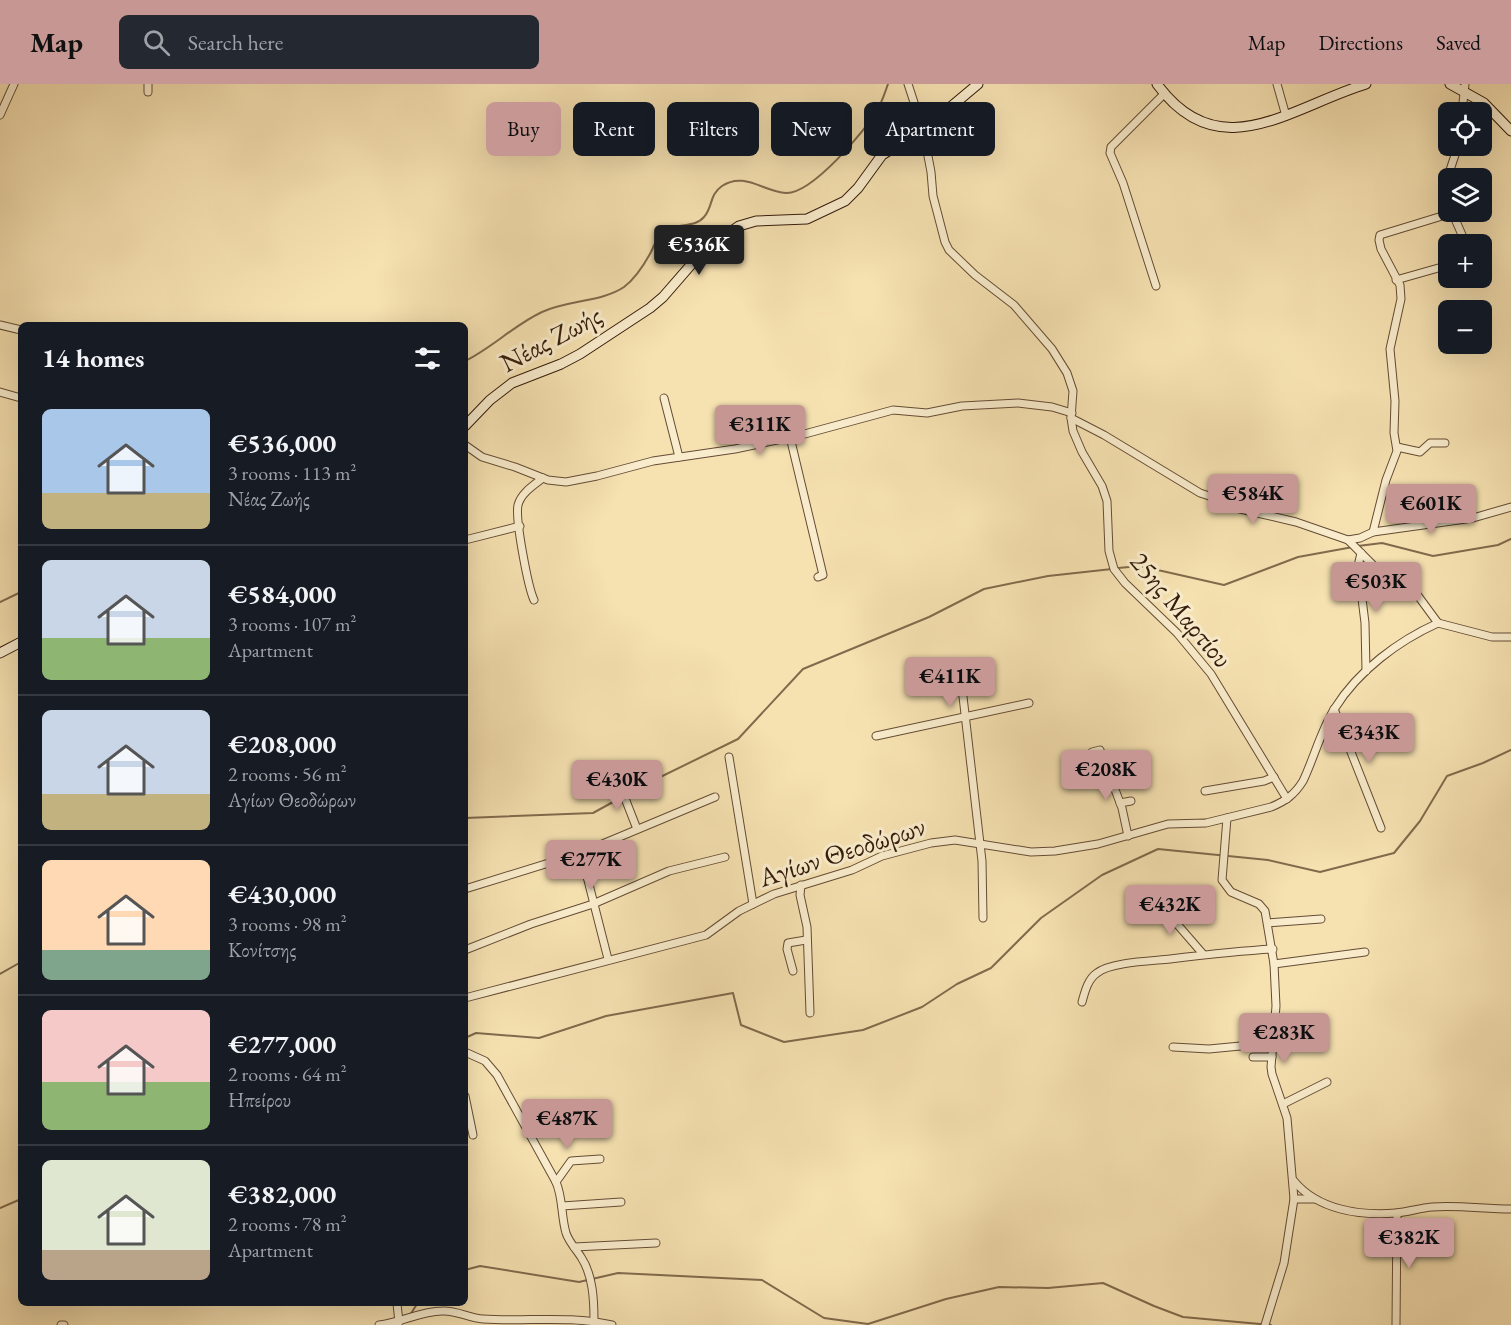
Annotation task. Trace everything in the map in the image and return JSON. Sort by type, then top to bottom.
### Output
[{"type":"street","points":[[0,115],[14,84]]},
{"type":"street","name":"25ης Μαρτίου","points":[[908,84],[914,102]]},
{"type":"street","name":"Νέας Ζωής","points":[[956,102],[978,84]]},
{"type":"street","points":[[1157,84],[1164,94],[1188,115],[1218,127],[1248,127],[1286,116],[1366,84]]},
{"type":"street","points":[[1277,84],[1286,116]]},
{"type":"street","points":[[1450,84],[1465,87],[1493,111],[1511,131]]},
{"type":"street","points":[[1463,102],[1465,87]]},
{"type":"street","points":[[1156,286],[1123,183],[1110,153],[1111,147],[1164,94]]},
{"type":"street","name":"Νέας Ζωής","points":[[468,423],[490,400],[512,383],[580,354],[650,308],[663,297],[699,255],[726,234],[749,222],[807,219],[833,208],[853,194],[881,156]]},
{"type":"street","name":"25ης Μαρτίου","points":[[928,156],[933,196],[949,250],[975,275],[1014,305],[1052,349],[1070,382],[1073,391],[1072,415],[1077,441],[1102,486],[1107,501],[1109,551],[1114,569],[1203,663],[1287,799]]},
{"type":"street","points":[[1373,532],[1383,489],[1397,447],[1394,433],[1395,401],[1390,349],[1401,299],[1400,285],[1381,249],[1380,235],[1438,216]]},
{"type":"street","points":[[1396,280],[1438,268]]},
{"type":"street","points":[[0,324],[18,329]]},
{"type":"street","points":[[0,392],[18,397]]},
{"type":"street","points":[[664,398],[679,457]]},
{"type":"street","points":[[468,447],[482,457],[543,478],[557,482],[578,481],[653,461],[735,449],[790,437],[893,410],[927,413],[962,406],[1018,403],[1052,407],[1072,415],[1200,493],[1228,502],[1240,510],[1296,522],[1348,540],[1383,572],[1413,589],[1438,623],[1492,637],[1511,637]]},
{"type":"street","points":[[790,437],[823,575],[818,577]]},
{"type":"street","points":[[1397,447],[1420,452],[1430,444],[1445,443]]},
{"type":"street","points":[[534,600],[530,593],[518,512],[519,503],[525,494],[543,478]]},
{"type":"street","points":[[1348,540],[1373,532],[1473,518],[1511,507]]},
{"type":"street","points":[[468,539],[520,526]]},
{"type":"street","points":[[1361,553],[1358,566],[1365,623],[1366,671]]},
{"type":"street","points":[[1287,799],[1297,791],[1303,781],[1334,709],[1366,671],[1415,634],[1438,623]]},
{"type":"street","points":[[0,653],[18,644]]},
{"type":"street","points":[[962,688],[980,844],[983,918]]},
{"type":"street","points":[[876,736],[1029,702]]},
{"type":"street","points":[[1334,709],[1381,828]]},
{"type":"street","points":[[1092,752],[1100,750],[1120,803],[1128,836]]},
{"type":"street","points":[[729,758],[753,904]]},
{"type":"street","points":[[1205,791],[1264,781],[1274,777]]},
{"type":"street","points":[[619,783],[637,830]]},
{"type":"street","points":[[468,889],[581,853],[715,797]]},
{"type":"street","name":"Αγίων Θεοδώρων","points":[[468,997],[706,935],[732,915],[774,894],[852,870],[882,856],[931,843],[955,840],[1042,852],[1098,844],[1168,824],[1206,823],[1271,807],[1287,799]]},
{"type":"street","points":[[1120,803],[1131,801]]},
{"type":"street","points":[[1227,818],[1222,880],[1232,892],[1259,904],[1268,923],[1275,964],[1276,1006],[1272,1074],[1283,1104],[1294,1181],[1294,1198],[1284,1263],[1265,1325]]},
{"type":"street","points":[[581,853],[608,960]]},
{"type":"street","points":[[468,950],[531,924],[593,904],[686,865],[724,857]]},
{"type":"street","points":[[801,885],[800,895],[807,927],[810,1013]]},
{"type":"street","points":[[1157,901],[1203,954]]},
{"type":"street","points":[[1268,923],[1321,919]]},
{"type":"street","points":[[793,971],[787,949],[788,943],[806,940]]},
{"type":"street","points":[[1082,1002],[1090,980],[1102,969],[1203,954],[1272,949]]},
{"type":"street","points":[[1275,964],[1365,952]]},
{"type":"street","points":[[1173,1047],[1209,1049],[1273,1043]]},
{"type":"street","points":[[468,1053],[485,1061],[497,1075],[556,1182],[565,1231],[588,1271],[593,1296],[594,1321]]},
{"type":"street","points":[[1253,1057],[1272,1057]]},
{"type":"street","points":[[1283,1104],[1327,1082]]},
{"type":"street","points":[[468,1111],[473,1135]]},
{"type":"street","points":[[556,1182],[572,1161],[600,1159]]},
{"type":"street","points":[[1294,1181],[1314,1199]]},
{"type":"street","points":[[1294,1198],[1314,1199],[1340,1209],[1357,1212],[1397,1213],[1433,1207],[1511,1209]]},
{"type":"street","points":[[562,1206],[621,1202]]},
{"type":"street","points":[[1396,1325],[1397,1213]]},
{"type":"street","points":[[574,1247],[656,1243]]},
{"type":"street","points":[[397,1306],[399,1322]]},
{"type":"street","points":[[379,1325],[439,1311],[449,1311],[482,1319],[536,1318],[594,1321],[612,1325]]},
{"type":"street","points":[[462,1325],[463,1315]]},
{"type":"waterway","points":[[468,359],[542,312],[562,305],[605,296],[624,287],[639,271],[663,232],[673,227],[700,221],[707,213],[715,193],[722,186],[730,182],[746,181],[786,193],[797,191],[810,183],[837,160],[862,132],[878,109],[888,84]]},
{"type":"waterway","points":[[1358,546],[1382,543],[1433,556],[1498,545],[1511,539]]},
{"type":"waterway","points":[[1118,568],[1140,566],[1224,585],[1298,557],[1353,547]]},
{"type":"waterway","points":[[468,818],[593,813],[738,739],[803,669],[929,617],[984,589],[1048,576],[1112,569]]},
{"type":"waterway","points":[[0,602],[18,593]]},
{"type":"waterway","points":[[468,1037],[476,1033],[539,1038],[606,1016],[733,993],[741,1025],[784,1042],[863,1030],[922,1007],[957,984],[991,968],[1041,918],[1102,875],[1158,849],[1268,860],[1320,872],[1394,853],[1420,821],[1447,776],[1511,750]]},
{"type":"waterway","points":[[0,974],[18,964]]},
{"type":"waterway","points":[[0,1208],[18,1200]]},
{"type":"waterway","points":[[468,1269],[480,1266],[579,1282],[618,1273],[762,1280],[824,1318],[868,1324],[946,1299],[999,1287],[1048,1288],[1103,1283],[1183,1317],[1271,1325]]},
{"type":"waterway","points":[[410,1315],[416,1306]]}]
